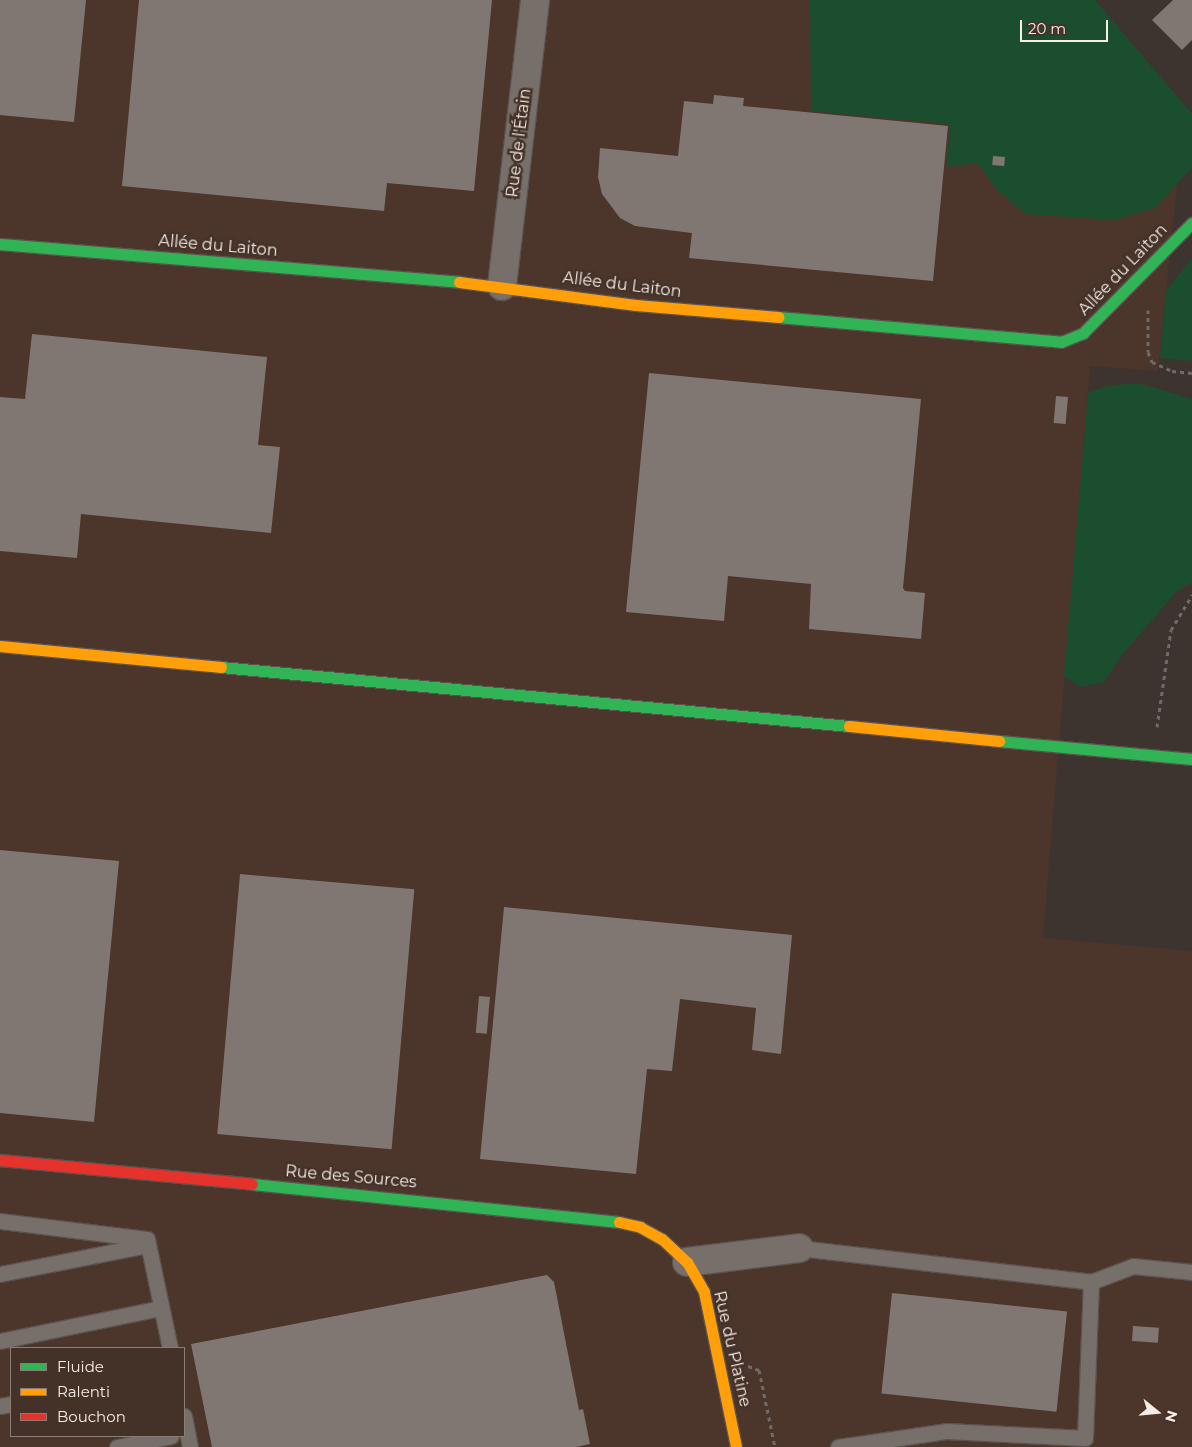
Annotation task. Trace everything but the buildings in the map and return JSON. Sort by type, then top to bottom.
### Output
[{"type":"street","name":"Rue de l'Étain","points":[[502,286],[535,0]]},
{"type":"street","name":"Allée du Laiton","points":[[0,244],[502,286],[636,305],[1061,342],[1083,333],[1192,223]]},
{"type":"street","points":[[0,646],[1192,759]]},
{"type":"street","name":"Rue des Sources","points":[[0,1160],[610,1218],[640,1227],[662,1239],[686,1262]]},
{"type":"street","points":[[686,1262],[799,1248]]},
{"type":"street","name":"Rue du Platine","points":[[686,1262],[704,1292],[719,1357],[736,1447]]},
{"type":"lane","points":[[0,1221],[147,1239],[170,1347]]},
{"type":"lane","points":[[0,1274],[148,1244]]},
{"type":"lane","points":[[799,1248],[1091,1282],[1133,1266],[1192,1272]]},
{"type":"lane","points":[[838,1447],[946,1432],[1085,1438],[1091,1282]]},
{"type":"lane","points":[[0,1341],[161,1308]]},
{"type":"lane","points":[[185,1423],[187,1438]]},
{"type":"lane","points":[[117,1447],[166,1437]]},
{"type":"path","points":[[1148,306],[1148,352],[1152,362],[1172,370],[1192,373]]},
{"type":"path","points":[[1155,756],[1171,630],[1192,595]]},
{"type":"path","points":[[719,1357],[759,1370],[775,1447]]},
{"type":"shaded area","points":[[0,0],[810,0],[812,111],[950,124],[998,191],[1155,208],[1177,184],[1158,371],[1090,366],[1043,938],[1192,951],[1192,1447],[0,1447]]},
{"type":"green space","points":[[810,0],[1095,0],[1192,114],[1192,167],[1155,208],[1114,220],[1025,214],[998,191],[977,163],[947,167],[950,124],[811,111]]},
{"type":"green space","points":[[1192,258],[1192,361],[1160,358],[1166,291]]},
{"type":"green space","points":[[1138,383],[1192,399],[1192,582],[1176,592],[1122,655],[1104,682],[1081,687],[1064,676],[1088,393],[1107,386]]},
{"type":"traffic: fast","points":[[778,317],[1061,342],[1083,333],[1192,223]]},
{"type":"traffic: fast","points":[[0,244],[459,282]]},
{"type":"traffic: fast","points":[[221,667],[849,726]]},
{"type":"traffic: fast","points":[[999,741],[1192,759]]},
{"type":"traffic: fast","points":[[252,1184],[619,1222]]},
{"type":"traffic: slow","points":[[459,282],[636,305],[778,317]]},
{"type":"traffic: slow","points":[[0,646],[221,667]]},
{"type":"traffic: slow","points":[[849,726],[999,741]]},
{"type":"traffic: slow","points":[[619,1222],[640,1227],[662,1239],[687,1262],[704,1292],[736,1447]]},
{"type":"traffic: jam","points":[[0,1160],[252,1184]]}]
